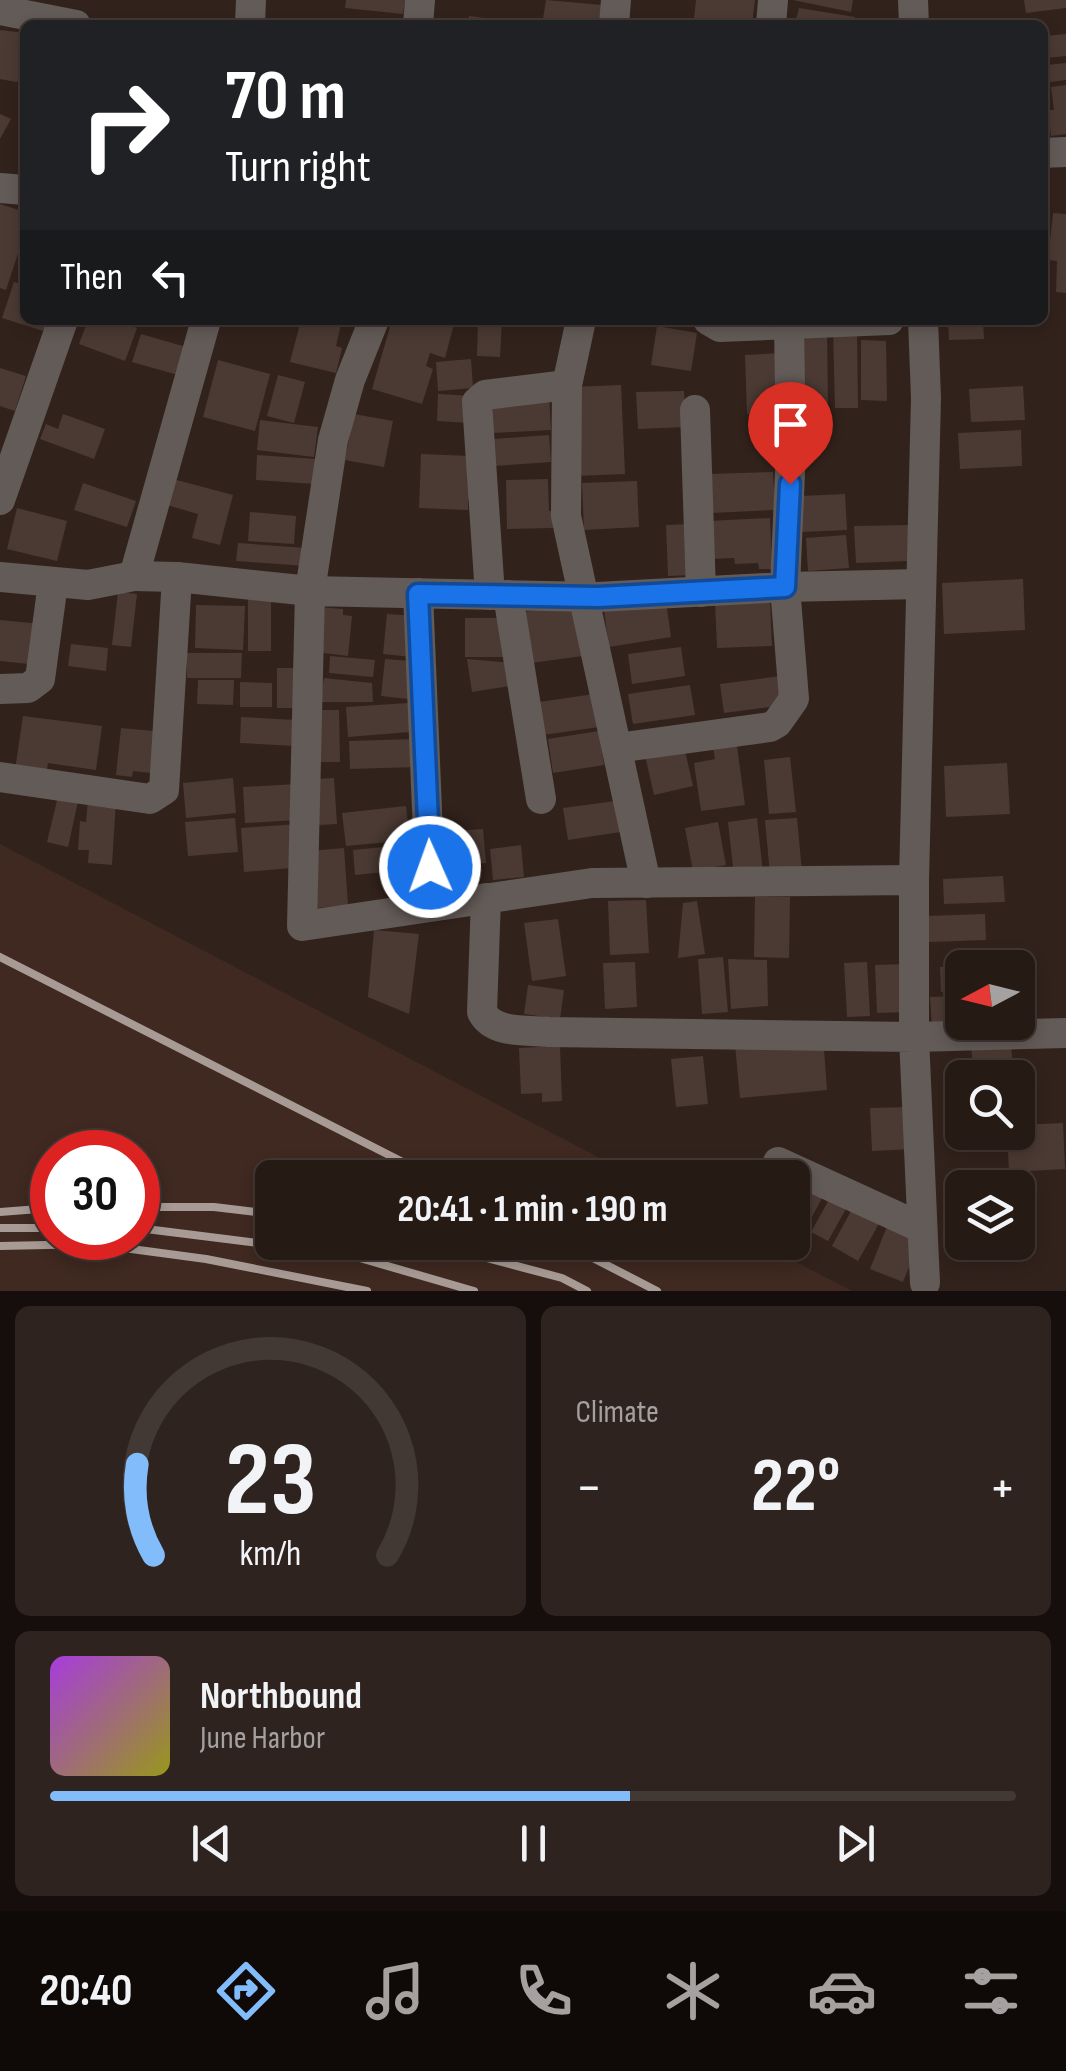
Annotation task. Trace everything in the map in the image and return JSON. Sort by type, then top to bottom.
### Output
[{"type":"street","points":[[0,10],[54,17]]},
{"type":"street","points":[[0,500],[61,325]]},
{"type":"street","points":[[134,576],[205,325]]},
{"type":"street","points":[[372,325],[350,380],[333,440],[310,592],[302,926],[592,883],[914,880]]},
{"type":"street","points":[[580,325],[566,385],[566,516],[646,883]]},
{"type":"street","points":[[716,325],[771,325]]},
{"type":"street","points":[[617,748],[770,727],[794,699],[785,587],[791,450],[788,325]]},
{"type":"street","points":[[923,325],[926,398],[914,1037],[925,1283]]},
{"type":"street","points":[[541,799],[499,595],[478,402],[484,395],[566,385]]},
{"type":"street","points":[[695,410],[701,592]]},
{"type":"street","points":[[0,577],[88,585],[134,576],[177,577],[310,592],[586,597],[921,584]]},
{"type":"street","points":[[0,776],[150,799],[164,790],[177,577]]},
{"type":"street","points":[[0,689],[28,688],[40,679],[53,583]]},
{"type":"street","points":[[418,594],[431,906]]},
{"type":"street","points":[[486,898],[482,1012],[494,1026],[549,1032],[914,1037],[1066,1033]]},
{"type":"street","points":[[810,1177],[922,1228]]},
{"type":"shaded area","points":[[0,844],[604,1160],[255,1160],[255,1260],[793,1260],[852,1291],[0,1291]]},
{"type":"building","points":[[346,0],[405,0],[403,14],[345,8]]},
{"type":"building","points":[[546,0],[602,5],[600,20],[543,20]]},
{"type":"building","points":[[696,0],[755,0],[752,20],[694,18]]},
{"type":"building","points":[[793,0],[853,0],[851,12]]},
{"type":"building","points":[[1024,0],[1066,0],[1066,8],[1026,13]]},
{"type":"building","points":[[799,8],[855,17],[855,20],[796,20]]},
{"type":"building","points":[[0,30],[20,32],[20,81],[0,79]]},
{"type":"building","points":[[1066,34],[1066,56],[1048,58],[1048,36]]},
{"type":"building","points":[[1066,63],[1066,80],[1050,82],[1048,65]]},
{"type":"building","points":[[1066,85],[1066,134],[1051,136],[1051,87]]},
{"type":"building","points":[[0,114],[11,119],[0,139]]},
{"type":"building","points":[[0,204],[20,210],[20,247],[6,290],[0,288]]},
{"type":"building","points":[[1053,213],[1066,214],[1066,293],[1056,292],[1057,261],[1048,260]]},
{"type":"building","points":[[14,282],[20,284],[20,324],[2,318]]},
{"type":"building","points":[[24,325],[56,325],[53,334]]},
{"type":"building","points":[[86,325],[137,328],[125,361],[79,344]]},
{"type":"building","points":[[300,325],[341,325],[336,346],[342,348],[336,373],[290,362]]},
{"type":"building","points":[[391,325],[454,325],[445,358],[430,353],[426,366],[433,369],[422,404],[372,389]]},
{"type":"building","points":[[478,325],[502,325],[500,357],[477,356]]},
{"type":"building","points":[[948,325],[983,325],[984,339],[949,340]]},
{"type":"building","points":[[657,326],[697,333],[691,371],[651,365]]},
{"type":"building","points":[[797,330],[827,330],[828,407],[798,407]]},
{"type":"building","points":[[833,330],[857,330],[858,408],[835,408]]},
{"type":"building","points":[[141,334],[193,349],[185,377],[132,362]]},
{"type":"building","points":[[861,340],[886,341],[887,401],[861,400]]},
{"type":"building","points":[[781,353],[784,412],[747,414],[745,355]]},
{"type":"building","points":[[471,359],[473,388],[438,391],[436,362]]},
{"type":"building","points":[[218,360],[270,374],[255,431],[203,417]]},
{"type":"building","points":[[0,368],[26,376],[15,411],[0,406]]},
{"type":"building","points":[[278,375],[305,382],[294,423],[267,416]]},
{"type":"building","points":[[621,385],[625,474],[576,476],[572,387]]},
{"type":"building","points":[[1023,386],[1025,420],[971,422],[969,389]]},
{"type":"building","points":[[684,391],[686,427],[638,429],[636,392]]},
{"type":"building","points":[[438,394],[472,396],[471,423],[437,421]]},
{"type":"building","points":[[549,397],[551,430],[493,433],[491,401]]},
{"type":"building","points":[[63,414],[105,429],[94,459],[40,439],[46,424],[58,429]]},
{"type":"building","points":[[354,414],[393,421],[384,467],[345,460]]},
{"type":"building","points":[[260,420],[318,427],[314,457],[257,450]]},
{"type":"building","points":[[1021,430],[1022,466],[960,469],[958,433]]},
{"type":"building","points":[[549,435],[551,462],[495,466],[493,439]]},
{"type":"building","points":[[421,454],[470,456],[477,501],[468,500],[468,510],[419,508]]},
{"type":"building","points":[[257,455],[316,459],[315,484],[256,480]]},
{"type":"building","points":[[773,472],[775,510],[711,513],[710,474]]},
{"type":"building","points":[[173,479],[233,495],[220,545],[192,538],[198,514],[167,505]]},
{"type":"building","points":[[548,479],[553,528],[507,529],[506,480]]},
{"type":"building","points":[[637,481],[639,527],[584,530],[582,483]]},
{"type":"building","points":[[83,483],[136,501],[127,527],[74,510]]},
{"type":"building","points":[[845,494],[847,530],[802,532],[800,496]]},
{"type":"building","points":[[17,508],[67,521],[57,561],[7,549]]},
{"type":"building","points":[[250,512],[296,516],[294,544],[248,541]]},
{"type":"building","points":[[770,518],[772,569],[759,569],[758,563],[735,564],[734,558],[710,559],[708,521]]},
{"type":"building","points":[[692,524],[694,575],[668,576],[666,525]]},
{"type":"building","points":[[908,525],[909,561],[856,563],[854,526]]},
{"type":"building","points":[[846,535],[849,568],[808,571],[806,538]]},
{"type":"building","points":[[238,543],[306,548],[305,566],[236,561]]},
{"type":"building","points":[[1023,579],[1025,630],[944,634],[942,583]]},
{"type":"building","points":[[118,592],[137,594],[131,647],[112,645]]},
{"type":"building","points":[[248,599],[271,599],[271,651],[248,651]]},
{"type":"building","points":[[770,600],[772,646],[717,648],[715,602]]},
{"type":"building","points":[[666,601],[671,637],[609,647],[604,610]]},
{"type":"building","points":[[196,605],[245,606],[243,650],[195,648]]},
{"type":"building","points":[[576,605],[583,656],[531,663],[523,612]]},
{"type":"building","points":[[319,607],[343,609],[343,615],[352,616],[348,656],[315,652]]},
{"type":"building","points":[[387,614],[416,616],[412,657],[383,654]]},
{"type":"building","points":[[465,618],[504,618],[504,657],[465,657]]},
{"type":"building","points":[[0,620],[42,624],[38,665],[0,661]]},
{"type":"building","points":[[71,644],[108,648],[106,671],[68,666]]},
{"type":"building","points":[[681,647],[685,676],[632,684],[628,654]]},
{"type":"building","points":[[187,653],[242,653],[241,678],[187,678]]},
{"type":"building","points":[[330,656],[375,660],[373,677],[329,673]]},
{"type":"building","points":[[385,659],[411,661],[408,699],[381,696]]},
{"type":"building","points":[[467,659],[513,663],[516,685],[472,692]]},
{"type":"building","points":[[277,668],[298,668],[297,708],[277,708]]},
{"type":"building","points":[[780,676],[785,705],[724,713],[720,684]]},
{"type":"building","points":[[324,678],[372,683],[373,702],[320,702]]},
{"type":"building","points":[[198,680],[234,680],[233,705],[197,704]]},
{"type":"building","points":[[240,682],[272,683],[272,707],[240,707]]},
{"type":"building","points":[[690,685],[695,715],[633,724],[628,694]]},
{"type":"building","points":[[594,694],[599,727],[543,735],[539,702]]},
{"type":"building","points":[[408,703],[410,732],[348,737],[346,707]]},
{"type":"building","points":[[315,710],[339,710],[340,762],[316,762]]},
{"type":"building","points":[[23,716],[102,726],[96,770],[48,763],[46,775],[15,770]]},
{"type":"building","points":[[241,717],[296,720],[295,746],[240,743]]},
{"type":"building","points":[[121,728],[164,732],[160,774],[133,771],[132,777],[116,775]]},
{"type":"building","points":[[599,731],[604,765],[553,773],[548,739]]},
{"type":"building","points":[[415,739],[416,767],[350,769],[349,741]]},
{"type":"building","points":[[736,739],[745,805],[701,811],[694,763],[715,759],[712,742]]},
{"type":"building","points":[[684,746],[693,786],[654,795],[645,755]]},
{"type":"building","points":[[790,757],[796,812],[769,814],[764,760]]},
{"type":"building","points":[[1007,763],[1010,814],[946,817],[944,766]]},
{"type":"building","points":[[233,778],[236,813],[186,818],[183,783]]},
{"type":"building","points":[[334,778],[337,824],[319,825],[317,779]]},
{"type":"building","points":[[297,784],[299,820],[245,823],[243,787]]},
{"type":"building","points":[[59,792],[79,797],[68,847],[47,842]]},
{"type":"building","points":[[88,800],[116,801],[112,865],[88,863],[89,850],[78,850],[80,821],[86,822]]},
{"type":"building","points":[[623,800],[627,831],[568,840],[563,808]]},
{"type":"building","points":[[406,806],[410,840],[346,846],[342,813]]},
{"type":"building","points":[[235,818],[238,852],[188,856],[185,822]]},
{"type":"building","points":[[757,818],[763,873],[734,876],[728,822]]},
{"type":"building","points":[[797,818],[802,872],[770,875],[765,820]]},
{"type":"building","points":[[718,822],[726,865],[693,871],[685,828]]},
{"type":"building","points":[[300,824],[303,867],[244,872],[241,828]]},
{"type":"building","points":[[483,829],[486,863],[440,866],[438,832]]},
{"type":"building","points":[[414,844],[416,869],[355,875],[353,850]]},
{"type":"building","points":[[521,845],[524,877],[493,880],[490,849]]},
{"type":"building","points":[[344,848],[348,905],[316,908],[311,851]]},
{"type":"building","points":[[1003,876],[1005,902],[944,904],[943,879]]},
{"type":"building","points":[[755,897],[790,897],[789,958],[754,957]]},
{"type":"building","points":[[646,900],[649,953],[610,955],[608,901]]},
{"type":"building","points":[[697,901],[705,954],[678,958],[683,903]]},
{"type":"building","points":[[985,914],[986,940],[928,942],[927,916]]},
{"type":"building","points":[[558,919],[566,976],[532,981],[524,923]]},
{"type":"building","points":[[374,930],[419,934],[409,1014],[368,997]]},
{"type":"building","points":[[723,957],[728,1012],[702,1014],[698,959]]},
{"type":"building","points":[[728,959],[767,960],[768,1006],[731,1009]]},
{"type":"building","points":[[635,962],[637,1007],[605,1009],[603,963]]},
{"type":"building","points":[[867,962],[870,1016],[847,1017],[844,963]]},
{"type":"building","points":[[906,964],[908,1012],[877,1013],[875,965]]},
{"type":"building","points":[[940,967],[945,967],[945,992],[941,992]]},
{"type":"building","points":[[528,985],[564,990],[560,1019],[524,1014]]},
{"type":"building","points":[[930,997],[945,997],[945,1026],[932,1027]]},
{"type":"building","points":[[823,1036],[827,1090],[740,1098],[735,1044]]},
{"type":"building","points":[[971,1040],[1011,1040],[1012,1060],[972,1060]]},
{"type":"building","points":[[560,1046],[562,1101],[542,1102],[542,1093],[521,1094],[519,1048]]},
{"type":"building","points":[[703,1056],[708,1104],[676,1107],[671,1059]]},
{"type":"building","points":[[911,1107],[913,1149],[872,1151],[870,1108]]},
{"type":"building","points":[[1063,1123],[1065,1169],[1009,1170],[1008,1150],[1035,1150],[1035,1124]]},
{"type":"building","points":[[818,1169],[833,1177],[810,1221],[810,1184]]},
{"type":"building","points":[[840,1180],[857,1189],[828,1241],[811,1232]]},
{"type":"building","points":[[863,1189],[890,1204],[858,1261],[832,1246]]},
{"type":"building","points":[[890,1219],[923,1233],[903,1282],[870,1269]]},
{"type":"railway","points":[[0,957],[399,1160]]},
{"type":"railway","points":[[160,1207],[255,1212]]},
{"type":"railway","points":[[0,1212],[30,1210]]},
{"type":"railway","points":[[0,1228],[30,1228]]},
{"type":"railway","points":[[160,1231],[346,1254],[474,1291]]},
{"type":"railway","points":[[0,1246],[94,1244],[206,1259],[367,1291]]},
{"type":"railway","points":[[494,1260],[562,1278],[587,1291]]},
{"type":"railway","points":[[597,1260],[657,1291]]},
{"type":"route","points":[[430,867],[418,594],[598,597],[785,587],[790,484]]}]
